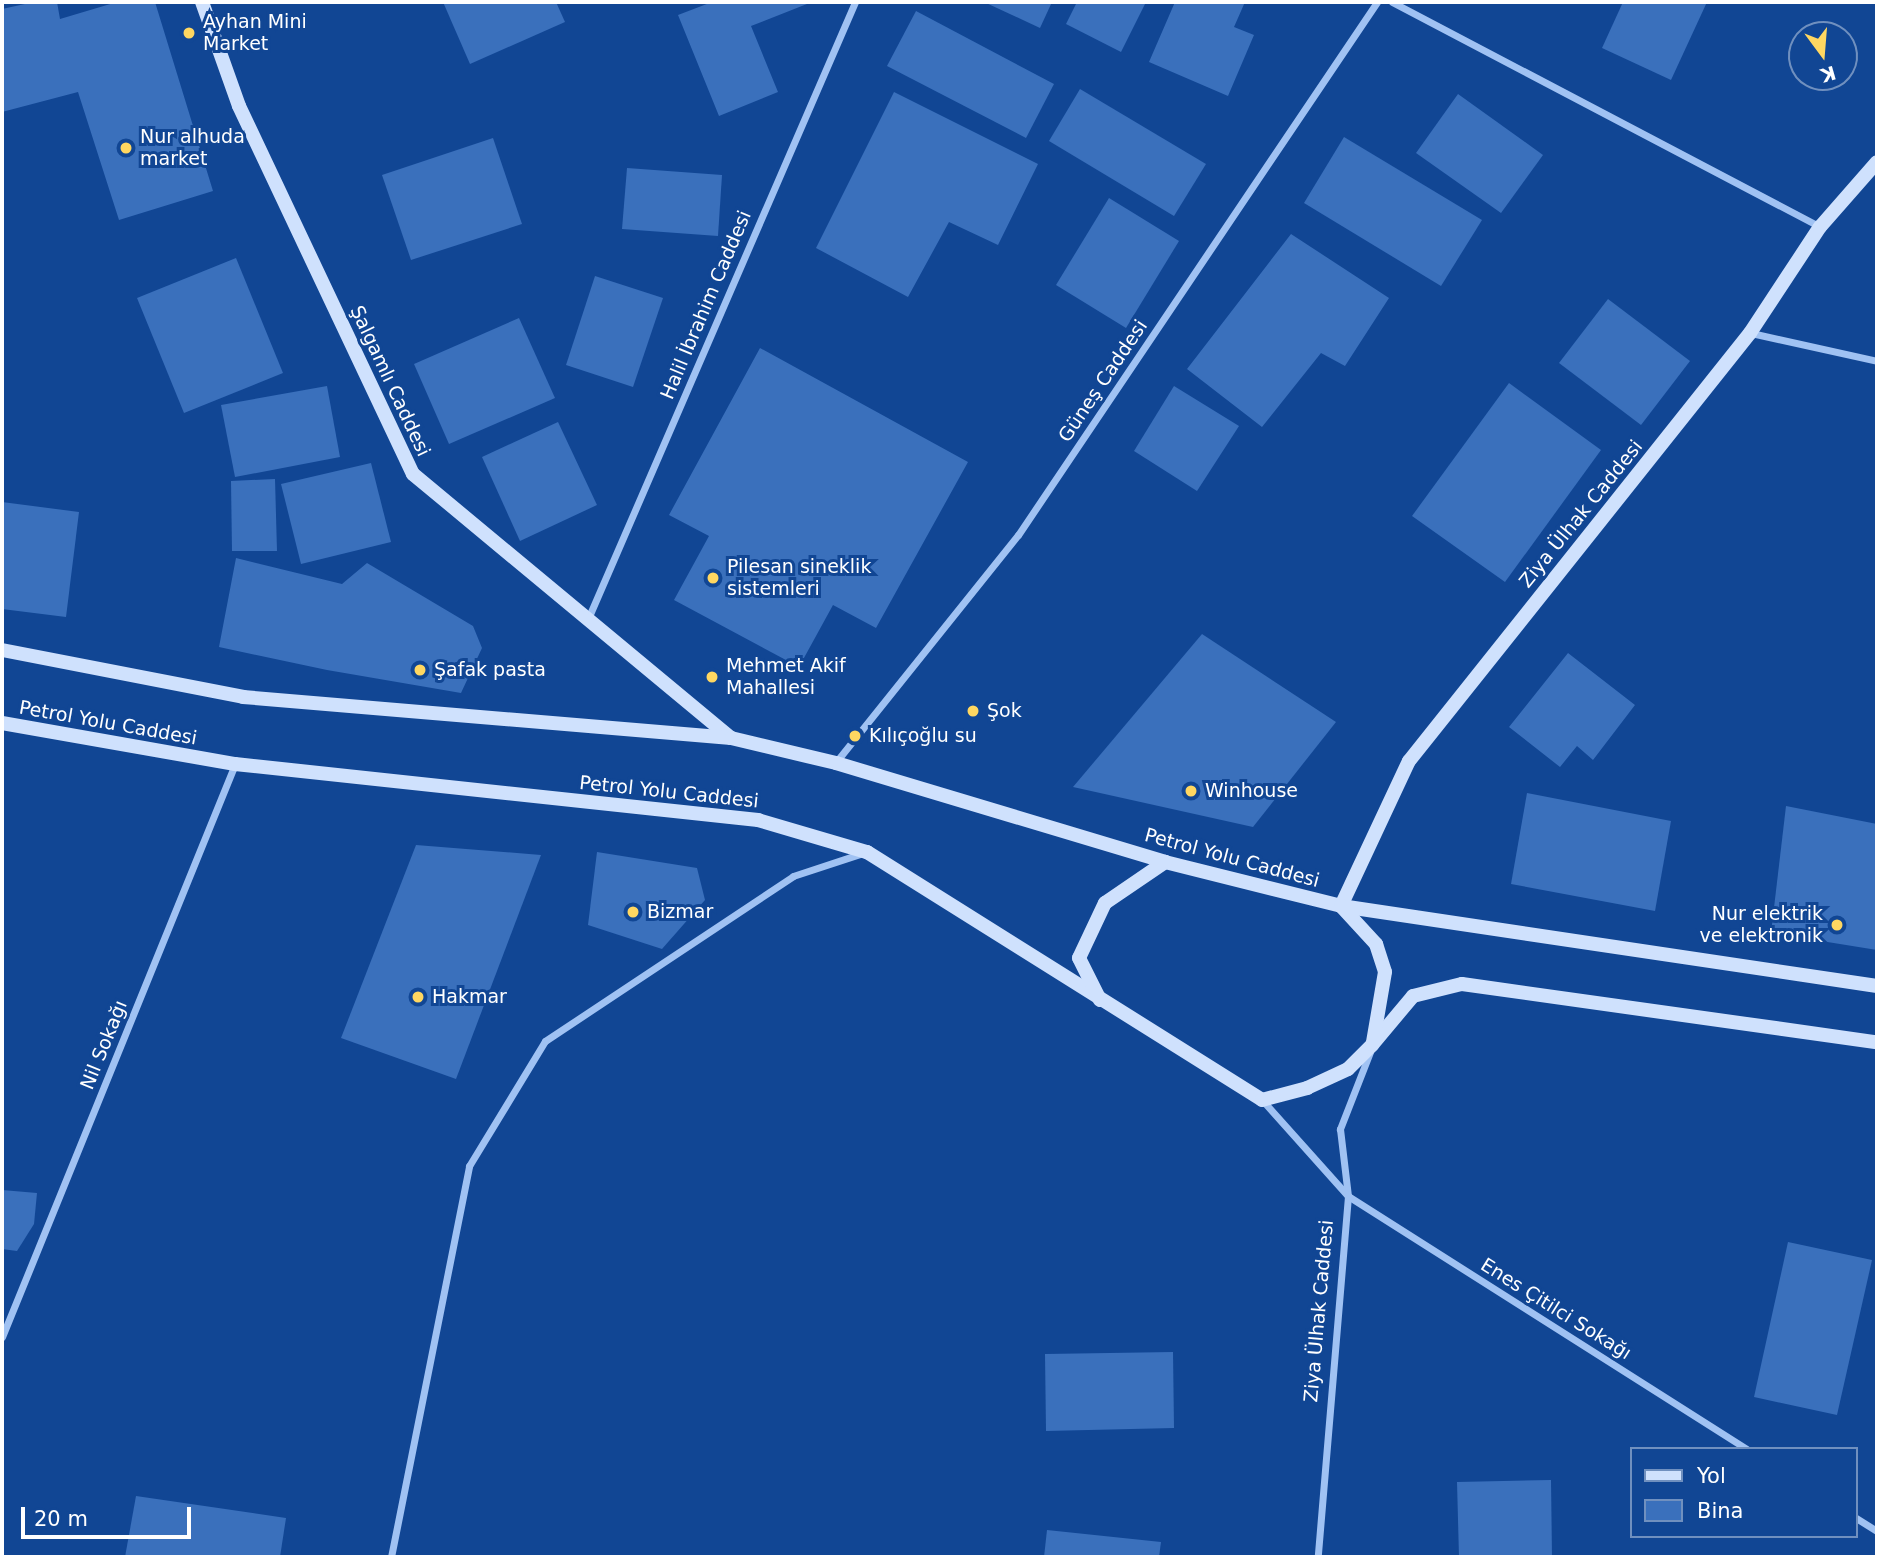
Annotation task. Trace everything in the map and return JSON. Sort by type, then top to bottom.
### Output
[{"type":"main road","name":"Şalgamlı Caddesi","points":[[202,2],[239,106],[413,474],[586,621],[731,738]]},
{"type":"main road","name":"Ziya Ülhak Caddesi","points":[[1341,906],[1409,761],[1750,333],[1820,227],[1877,162]]},
{"type":"main road","name":"Petrol Yolu Caddesi","points":[[2,650],[243,697],[731,738],[836,763],[1165,862],[1341,906],[1877,986]]},
{"type":"main road","name":"Petrol Yolu Caddesi","points":[[2,723],[234,764],[758,820],[867,852],[1101,1002],[1262,1100]]},
{"type":"main road","points":[[1101,1002],[1079,958],[1105,903],[1165,862]]},
{"type":"main road","name":"Petrol Yolu Caddesi","points":[[1341,906],[1376,944],[1385,972],[1372,1045]]},
{"type":"main road","points":[[1262,1100],[1307,1088],[1348,1069],[1413,996],[1462,984],[1877,1042]]},
{"type":"street","name":"Halil İbrahim Caddesi","points":[[586,621],[855,2]]},
{"type":"street","name":"Güneş Caddesi","points":[[836,763],[1018,535],[1377,2]]},
{"type":"street","points":[[1392,2],[1820,227]]},
{"type":"street","points":[[1750,333],[1877,361]]},
{"type":"street","name":"Nil Sokağı","points":[[2,1337],[234,764]]},
{"type":"street","points":[[391,1557],[469,1166],[545,1041],[793,876],[867,852]]},
{"type":"street","points":[[1348,1196],[1340,1129],[1372,1045]]},
{"type":"street","name":"Ziya Ülhak Caddesi","points":[[1262,1100],[1348,1196],[1318,1557]]},
{"type":"street","name":"Enes Çitilci Sokağı","points":[[1348,1196],[1744,1447]]},
{"type":"street","points":[[1858,1519],[1877,1531]]},
{"type":"building","points":[[34,2],[57,2],[60,19],[117,2],[155,2],[213,191],[119,220],[78,92],[2,112],[2,9]]},
{"type":"building","points":[[443,2],[556,2],[565,22],[470,64]]},
{"type":"building","points":[[712,2],[812,2],[751,26],[778,92],[719,116],[678,15]]},
{"type":"building","points":[[984,2],[1052,2],[1040,28]]},
{"type":"building","points":[[1077,2],[1146,2],[1121,52],[1066,24]]},
{"type":"building","points":[[1175,2],[1245,2],[1234,27],[1254,35],[1228,96],[1149,62]]},
{"type":"building","points":[[1623,2],[1707,2],[1671,80],[1602,48]]},
{"type":"building","points":[[916,11],[1054,84],[1026,138],[887,66]]},
{"type":"building","points":[[1080,89],[1206,164],[1174,216],[1049,141]]},
{"type":"building","points":[[894,92],[1038,164],[998,245],[949,222],[908,297],[816,248]]},
{"type":"building","points":[[1458,94],[1543,155],[1501,213],[1416,153]]},
{"type":"building","points":[[1344,137],[1482,220],[1441,286],[1304,203]]},
{"type":"building","points":[[493,138],[522,224],[411,260],[382,175]]},
{"type":"building","points":[[627,168],[722,175],[718,236],[622,229]]},
{"type":"building","points":[[1109,198],[1179,241],[1126,328],[1056,285]]},
{"type":"building","points":[[1291,234],[1389,298],[1345,366],[1321,353],[1262,427],[1187,369]]},
{"type":"building","points":[[236,258],[283,373],[184,413],[137,298]]},
{"type":"building","points":[[595,276],[663,298],[633,387],[566,365]]},
{"type":"building","points":[[1608,299],[1690,361],[1641,425],[1559,363]]},
{"type":"building","points":[[519,318],[555,398],[449,444],[414,364]]},
{"type":"building","points":[[760,348],[968,462],[876,628],[833,605],[799,667],[674,600],[709,536],[669,515]]},
{"type":"building","points":[[1509,383],[1601,450],[1505,582],[1412,516]]},
{"type":"building","points":[[327,386],[340,457],[235,477],[221,405]]},
{"type":"building","points":[[1174,386],[1239,426],[1197,491],[1134,451]]},
{"type":"building","points":[[558,422],[597,505],[520,541],[482,457]]},
{"type":"building","points":[[371,463],[391,542],[301,564],[281,484]]},
{"type":"building","points":[[275,479],[277,551],[232,551],[231,481]]},
{"type":"building","points":[[2,502],[79,512],[66,617],[2,609]]},
{"type":"building","points":[[236,558],[342,584],[367,563],[473,626],[482,648],[461,693],[327,670],[219,647]]},
{"type":"building","points":[[1202,634],[1336,722],[1253,827],[1073,787]]},
{"type":"building","points":[[1568,653],[1635,705],[1593,760],[1577,746],[1560,767],[1509,727]]},
{"type":"building","points":[[1527,793],[1671,821],[1655,911],[1511,884]]},
{"type":"building","points":[[1786,806],[1877,824],[1877,950],[1771,933]]},
{"type":"building","points":[[416,845],[541,855],[456,1079],[341,1038]]},
{"type":"building","points":[[597,852],[697,868],[705,900],[662,949],[588,925]]},
{"type":"building","points":[[2,1190],[37,1193],[34,1224],[17,1251],[2,1249]]},
{"type":"building","points":[[1788,1242],[1872,1260],[1837,1415],[1754,1397]]},
{"type":"building","points":[[1173,1352],[1174,1428],[1046,1431],[1045,1354]]},
{"type":"building","points":[[1551,1480],[1552,1557],[1459,1557],[1457,1482]]},
{"type":"building","points":[[136,1496],[286,1518],[280,1557],[125,1557]]},
{"type":"building","points":[[1047,1530],[1161,1542],[1159,1557],[1044,1557]]},
{"type":"place","name":"Ayhan Mini Market","points":[[189,33]]},
{"type":"place","name":"Nur alhuda market","points":[[126,148]]},
{"type":"place","name":"Pilesan sineklik sistemleri","points":[[713,578]]},
{"type":"place","name":"Şafak pasta","points":[[420,670]]},
{"type":"place","name":"Mehmet Akif Mahallesi","points":[[712,677]]},
{"type":"place","name":"Şok","points":[[973,711]]},
{"type":"place","name":"Kılıçoğlu su","points":[[855,736]]},
{"type":"place","name":"Winhouse","points":[[1191,791]]},
{"type":"place","name":"Bizmar","points":[[633,912]]},
{"type":"place","name":"Nur elektrik ve elektronik","points":[[1837,925]]},
{"type":"place","name":"Hakmar","points":[[418,997]]}]
